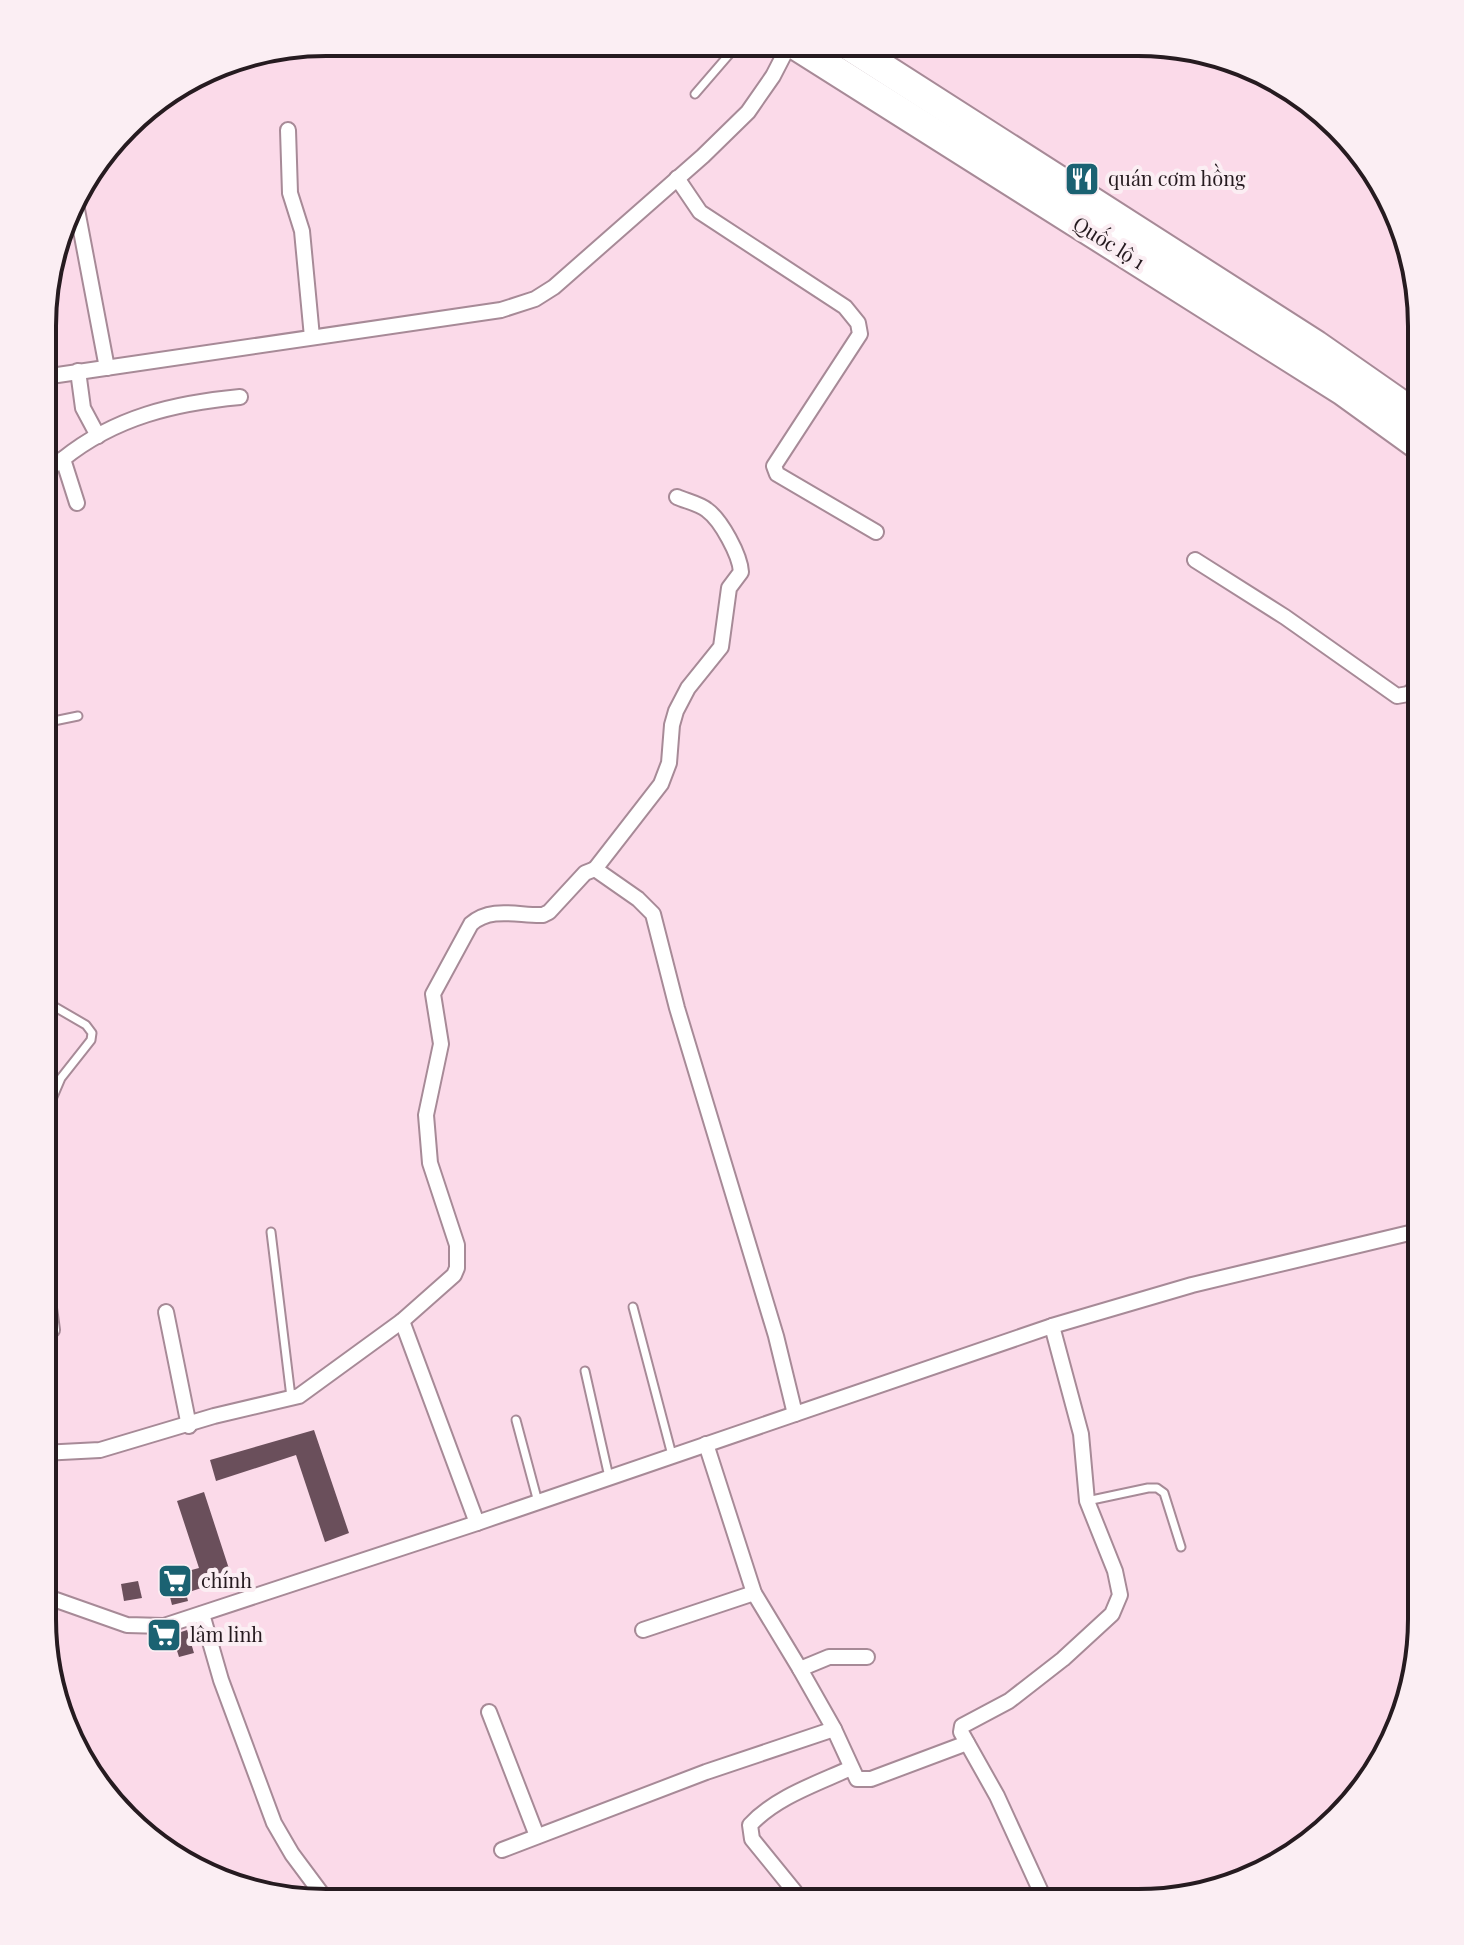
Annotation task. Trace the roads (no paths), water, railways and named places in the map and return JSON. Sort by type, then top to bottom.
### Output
[{"type":"highway","name":"Quốc lộ 1","points":[[812,56],[1320,377],[1408,438]]},
{"type":"highway","name":"Quốc lộ 1","points":[[865,56],[1316,345],[1408,409]]},
{"type":"street","points":[[56,375],[501,310],[535,299],[554,287],[748,112],[784,56]]},
{"type":"street","points":[[288,130],[290,193],[301,223],[312,337]]},
{"type":"street","points":[[677,178],[700,212],[845,307],[858,323],[860,334],[774,466],[777,474],[876,532]]},
{"type":"street","points":[[79,219],[107,368]]},
{"type":"street","points":[[78,371],[83,408],[98,436]]},
{"type":"street","points":[[56,464],[98,436],[159,409],[240,397]]},
{"type":"street","points":[[63,459],[77,503]]},
{"type":"street","points":[[56,1453],[89,1452],[189,1426],[214,1416],[291,1399],[402,1321],[448,1282],[457,1268],[458,1257],[454,1231],[429,1155],[426,1115],[441,1044],[433,994],[477,918],[492,913],[543,915],[549,912],[585,873],[595,869],[661,784],[669,763],[676,711],[688,688],[721,647],[729,588],[741,572],[731,543],[708,510],[677,497]]},
{"type":"street","points":[[1195,560],[1285,617],[1397,696],[1408,694]]},
{"type":"street","points":[[595,869],[649,908],[655,920],[681,1022],[776,1336],[795,1414]]},
{"type":"street","points":[[56,1600],[127,1625],[164,1626],[477,1523],[1052,1326],[1192,1285],[1407,1234]]},
{"type":"street","points":[[166,1312],[189,1426]]},
{"type":"street","points":[[402,1321],[477,1523]]},
{"type":"street","points":[[1040,1889],[997,1796],[961,1732],[962,1726],[1009,1701],[1063,1659],[1112,1614],[1117,1605],[1119,1583],[1087,1501],[1081,1434],[1052,1326]]},
{"type":"street","points":[[706,1444],[754,1593],[834,1729],[857,1779],[871,1779],[967,1743]]},
{"type":"street","points":[[643,1630],[754,1593]]},
{"type":"street","points":[[202,1614],[221,1680],[274,1823],[318,1889]]},
{"type":"street","points":[[800,1669],[829,1657],[867,1657]]},
{"type":"street","points":[[489,1712],[537,1836]]},
{"type":"street","points":[[502,1850],[706,1772],[834,1729]]},
{"type":"street","points":[[793,1889],[752,1839],[750,1825],[760,1813],[780,1800],[851,1768]]},
{"type":"lane","points":[[695,94],[728,56]]},
{"type":"lane","points":[[56,721],[78,716]]},
{"type":"lane","points":[[56,1008],[86,1025],[92,1033],[91,1040],[61,1078],[56,1090]]},
{"type":"lane","points":[[271,1232],[291,1399]]},
{"type":"lane","points":[[633,1307],[672,1455]]},
{"type":"lane","points":[[585,1371],[609,1477]]},
{"type":"lane","points":[[516,1420],[538,1502]]},
{"type":"lane","points":[[1087,1501],[1157,1488],[1164,1493],[1181,1547]]},
{"type":"place","name":"quán cơm hồng","points":[[1082,179]]},
{"type":"place","name":"chính","points":[[175,1581]]},
{"type":"place","name":"lâm linh","points":[[164,1635]]}]
